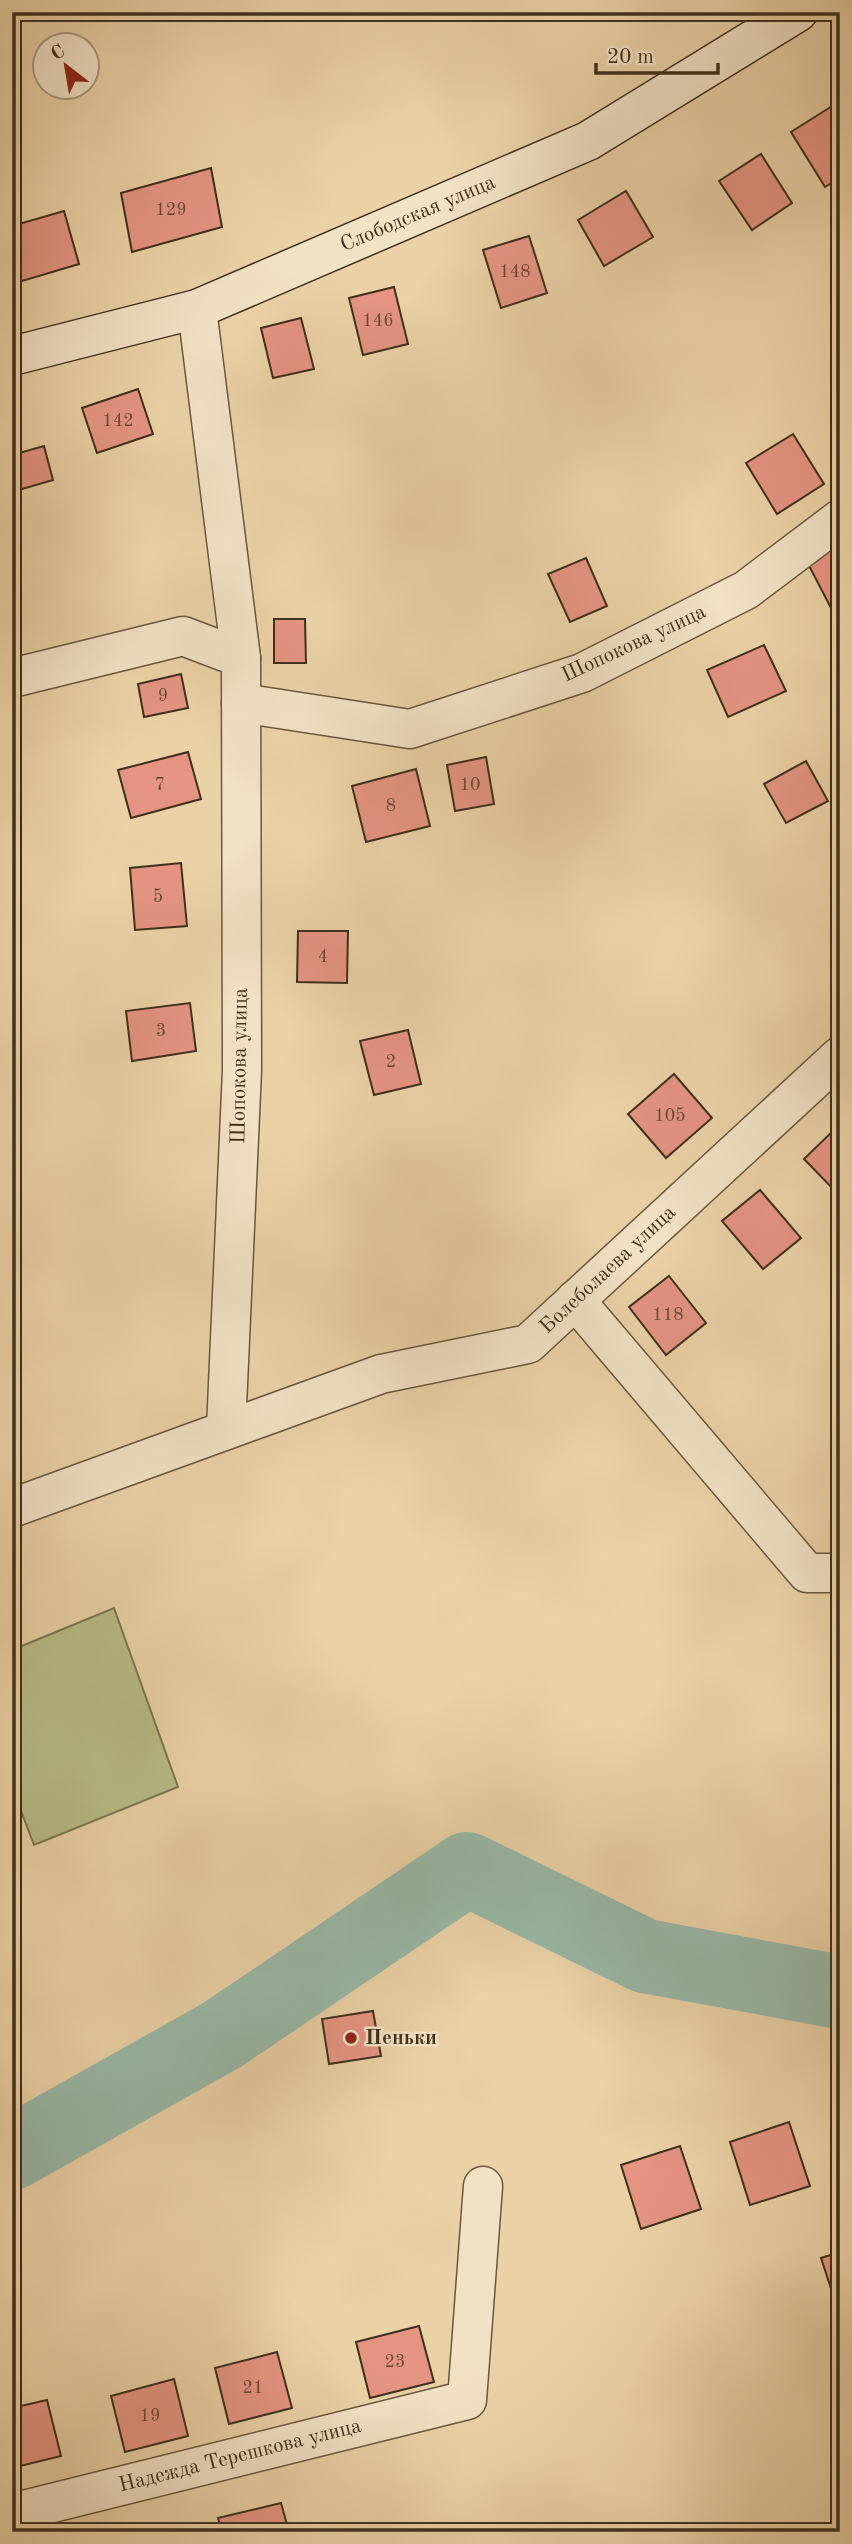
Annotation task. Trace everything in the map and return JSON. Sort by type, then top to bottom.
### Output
[{"type":"street","name":"Слободская улица","points":[[12,356],[197,309],[588,141],[798,12]]},
{"type":"street","name":"Шопокова улица","points":[[197,309],[241,657],[242,1070],[226,1429]]},
{"type":"street","name":"Шопокова улица","points":[[241,703],[410,729],[582,673],[746,590],[840,519]]},
{"type":"street","points":[[12,678],[183,636],[241,657]]},
{"type":"street","name":"Болеболаева улица","points":[[12,1508],[381,1374],[528,1343],[840,1056]]},
{"type":"street","points":[[575,1300],[807,1573],[840,1573]]},
{"type":"street","name":"Надежда Терешкова улица","points":[[12,2513],[467,2400],[483,2186]]},
{"type":"green space","points":[[114,1608],[178,1787],[34,1845],[12,1787],[12,1650]]},
{"type":"building","points":[[840,101],[840,178],[825,187],[791,132]]},
{"type":"building","points":[[761,154],[792,203],[752,230],[719,181]]},
{"type":"building","points":[[211,168],[222,227],[132,252],[121,193]]},
{"type":"building","points":[[626,191],[653,237],[604,266],[578,220]]},
{"type":"building","points":[[64,211],[79,264],[12,284],[12,226]]},
{"type":"building","points":[[529,236],[547,293],[501,308],[483,250]]},
{"type":"building","points":[[394,287],[408,344],[363,355],[349,298]]},
{"type":"building","points":[[301,318],[314,369],[273,378],[261,328]]},
{"type":"building","points":[[138,389],[153,434],[97,453],[82,408]]},
{"type":"building","points":[[793,434],[824,484],[777,514],[746,463]]},
{"type":"building","points":[[44,446],[53,480],[12,492],[12,455]]},
{"type":"building","points":[[840,542],[840,603],[831,608],[806,560]]},
{"type":"building","points":[[586,558],[607,606],[570,622],[548,574]]},
{"type":"building","points":[[274,619],[305,619],[306,663],[274,663]]},
{"type":"building","points":[[764,645],[786,691],[728,717],[707,670]]},
{"type":"building","points":[[181,674],[188,708],[144,717],[138,684]]},
{"type":"building","points":[[188,752],[201,799],[131,818],[118,770]]},
{"type":"building","points":[[486,757],[494,804],[455,811],[447,765]]},
{"type":"building","points":[[806,761],[828,801],[786,823],[764,784]]},
{"type":"building","points":[[416,769],[430,826],[366,842],[352,786]]},
{"type":"building","points":[[181,863],[187,926],[135,930],[130,868]]},
{"type":"building","points":[[298,931],[348,931],[347,983],[297,982]]},
{"type":"building","points":[[190,1003],[196,1051],[132,1061],[126,1011]]},
{"type":"building","points":[[408,1030],[421,1084],[374,1095],[360,1041]]},
{"type":"building","points":[[674,1074],[712,1118],[666,1158],[628,1114]]},
{"type":"building","points":[[840,1124],[840,1196],[804,1159]]},
{"type":"building","points":[[760,1190],[801,1238],[763,1269],[722,1221]]},
{"type":"building","points":[[669,1276],[706,1323],[666,1355],[629,1307]]},
{"type":"building","name":"Пеньки","points":[[373,2011],[381,2056],[329,2064],[322,2019]]},
{"type":"building","points":[[789,2122],[810,2186],[750,2205],[730,2142]]},
{"type":"building","points":[[680,2146],[701,2209],[641,2229],[621,2165]]},
{"type":"building","points":[[840,2252],[840,2316],[821,2258]]},
{"type":"building","points":[[419,2326],[434,2382],[370,2398],[356,2342]]},
{"type":"building","points":[[277,2352],[292,2408],[229,2424],[215,2368]]},
{"type":"building","points":[[174,2379],[188,2436],[125,2452],[111,2396]]},
{"type":"building","points":[[47,2400],[61,2456],[12,2468],[12,2408]]},
{"type":"building","points":[[281,2503],[289,2532],[222,2532],[218,2518]]},
{"type":"waterway","points":[[12,2153],[222,2035],[467,1869],[645,1956],[840,1992]]},
{"type":"place","name":"Пеньки","points":[[351,2038]]}]
